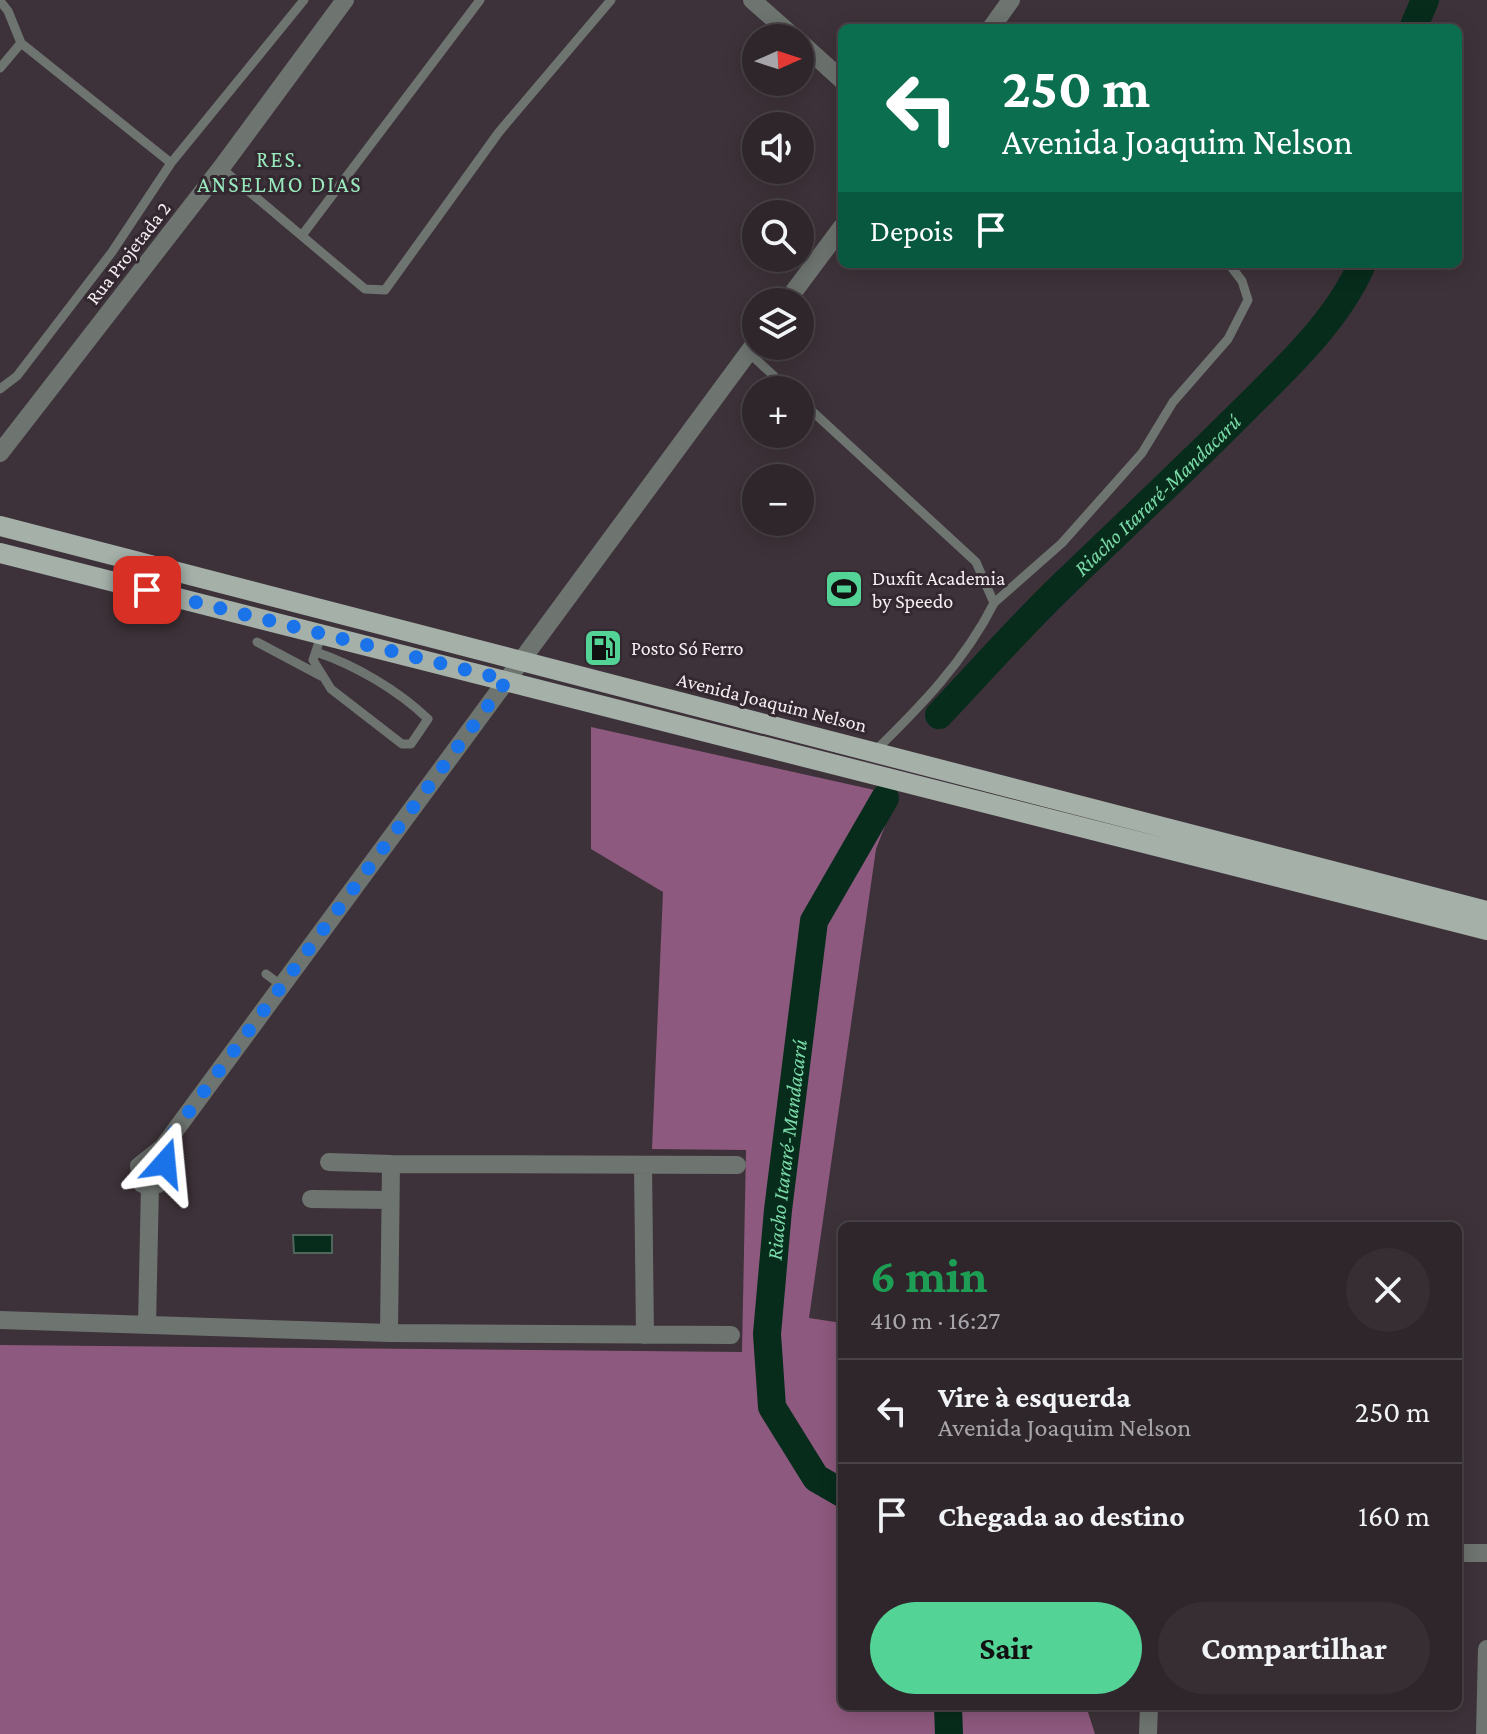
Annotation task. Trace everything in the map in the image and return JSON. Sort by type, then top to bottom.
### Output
[{"type":"main road","name":"Avenida Joaquim Nelson","points":[[0,526],[873,753],[979,790]]},
{"type":"main road","name":"Avenida Joaquim Nelson","points":[[0,553],[319,643],[507,680],[1487,911]]},
{"type":"main road","name":"Avenida Joaquim Nelson","points":[[1027,802],[1487,930]]},
{"type":"street","name":"Rua Projetada 2","points":[[0,453],[221,168],[345,0]]},
{"type":"street","points":[[752,0],[779,24]]},
{"type":"street","points":[[994,24],[1011,0]]},
{"type":"street","points":[[814,55],[838,76]]},
{"type":"street","points":[[796,288],[838,232]]},
{"type":"street","points":[[147,1325],[150,1185],[138,1180],[139,1166],[163,1147],[742,360]]},
{"type":"street","points":[[329,1162],[737,1165]]},
{"type":"street","points":[[389,1333],[391,1164]]},
{"type":"street","points":[[643,1165],[645,1335]]},
{"type":"street","points":[[311,1199],[390,1200]]},
{"type":"street","points":[[0,1320],[389,1333],[731,1335]]},
{"type":"street","points":[[1462,1553],[1487,1553]]},
{"type":"street","points":[[1485,1734],[1487,1649]]},
{"type":"street","points":[[1148,1734],[1149,1710]]},
{"type":"lane","points":[[0,389],[17,376],[112,252],[171,163],[304,0]]},
{"type":"lane","points":[[303,234],[480,0]]},
{"type":"lane","points":[[221,168],[365,289],[385,290],[499,132],[611,0]]},
{"type":"lane","points":[[0,1],[8,11],[21,43],[171,163]]},
{"type":"lane","points":[[0,68],[21,43]]},
{"type":"lane","points":[[873,753],[935,691],[982,626],[994,603],[1062,543],[1142,453],[1173,402],[1228,339],[1248,300],[1242,281],[1232,268]]},
{"type":"lane","points":[[763,360],[777,376]]},
{"type":"lane","points":[[814,413],[976,562],[994,603]]},
{"type":"lane","points":[[257,642],[321,676]]},
{"type":"lane","points":[[319,643],[412,703],[428,723],[411,744],[402,744],[331,689],[313,660],[319,643]]},
{"type":"lane","points":[[266,974],[282,986]]},
{"type":"shaded area","points":[[591,727],[897,795],[876,849],[809,1318],[838,1322],[838,1710],[1087,1710],[1095,1734],[0,1734],[0,1345],[742,1352],[746,1150],[652,1149],[663,892],[591,849]]},
{"type":"shaded area","points":[[293,1235],[332,1235],[332,1253],[294,1253]]},
{"type":"waterway","name":"Riacho Itararé-Mandacarú","points":[[1415,24],[1425,0]]},
{"type":"waterway","name":"Riacho Itararé-Mandacarú","points":[[939,715],[1049,599],[1294,360],[1339,304],[1360,268]]},
{"type":"waterway","name":"Riacho Itararé-Mandacarú","points":[[838,1491],[816,1478],[772,1407],[767,1334],[778,1210],[814,921],[885,798]]},
{"type":"waterway","name":"Riacho Itararé-Mandacarú","points":[[948,1710],[949,1734]]},
{"type":"place","name":"Duxfit Academia by Speedo","points":[[844,589]]},
{"type":"place","name":"Posto Só Ferro","points":[[603,648]]},
{"type":"district","name":"RES. ANSELMO DIAS","points":[[280,172]]},
{"type":"route","points":[[147,590],[507,680],[163,1147],[165,1163]]}]
